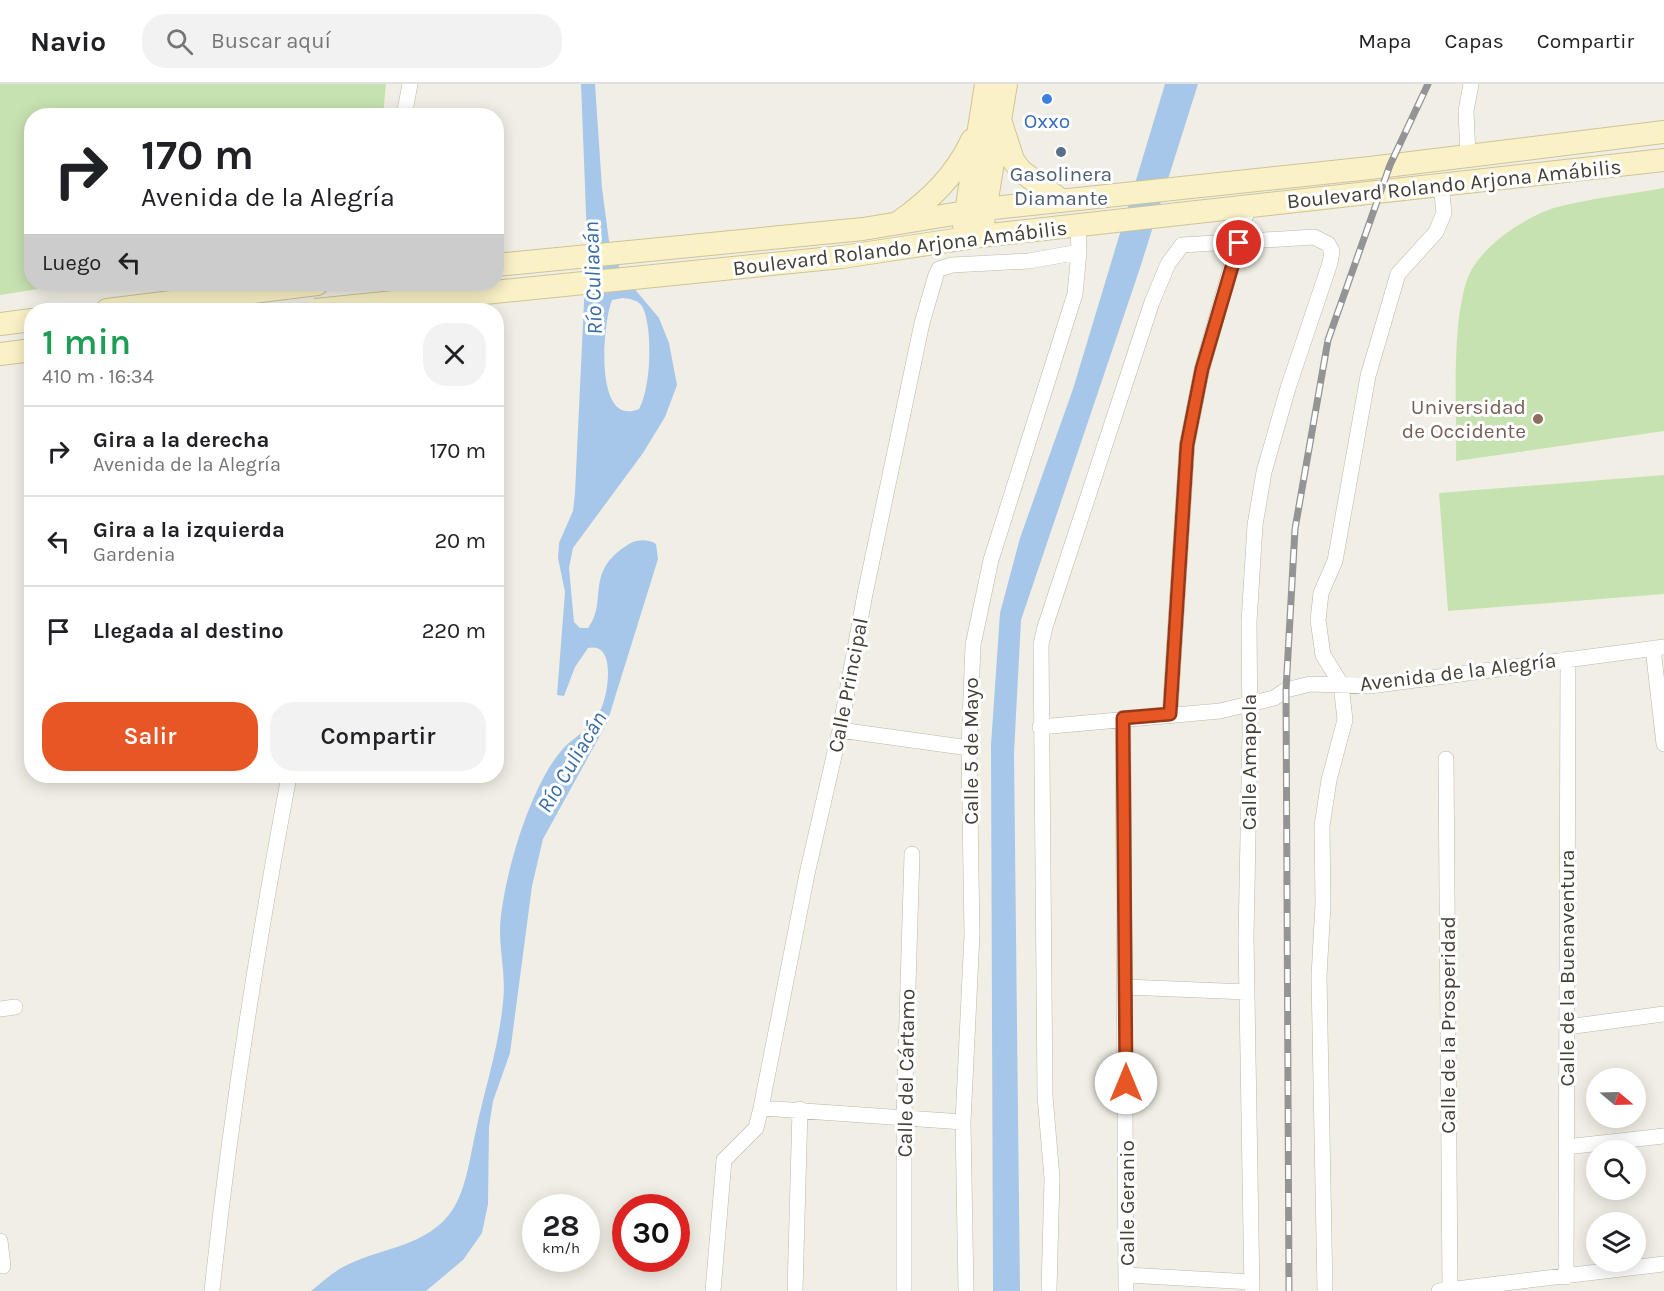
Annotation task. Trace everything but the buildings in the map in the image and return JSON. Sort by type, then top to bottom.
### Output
[{"type":"main road","points":[[895,225],[932,198],[950,176],[996,99]]},
{"type":"main road","points":[[996,99],[1013,160],[1021,171],[1062,201]]},
{"type":"main road","points":[[972,238],[975,210],[996,99]]},
{"type":"main road","points":[[975,210],[977,131]]},
{"type":"main road","name":"Boulevard Rolando Arjona Amábilis","points":[[504,264],[895,225],[975,210],[1116,193],[1186,188],[1664,132]]},
{"type":"main road","name":"Boulevard Rolando Arjona Amábilis","points":[[504,291],[842,257],[972,238],[1664,160]]},
{"type":"main road","points":[[161,303],[254,291]]},
{"type":"main road","name":"Boulevard Rolando Arjona Amábilis","points":[[385,303],[504,291]]},
{"type":"main road","points":[[0,324],[24,321]]},
{"type":"main road","points":[[0,354],[24,351]]},
{"type":"street","points":[[406,108],[410,84]]},
{"type":"street","points":[[1468,156],[1466,111],[1471,84]]},
{"type":"street","points":[[1325,1291],[1319,976],[1323,904],[1322,826],[1329,780],[1345,720],[1341,684],[1323,655],[1318,620],[1321,593],[1335,561],[1348,476],[1375,354],[1398,274],[1436,232],[1444,213],[1441,185]]},
{"type":"street","points":[[1170,714],[1187,445],[1202,369],[1248,207]]},
{"type":"street","name":"Calle 5 de Mayo","points":[[966,1291],[963,1122],[972,934],[970,677],[979,608],[991,560],[1075,294],[1080,252],[1078,226]]},
{"type":"street","name":"Calle Amapola","points":[[1239,243],[1314,237],[1328,244],[1332,251],[1288,388],[1258,504],[1249,622],[1247,992],[1252,1287]]},
{"type":"street","points":[[1049,1291],[1052,1178],[1045,1096],[1041,645],[1152,302],[1168,264],[1182,245],[1239,243]]},
{"type":"street","name":"Calle Principal","points":[[713,1291],[724,1160],[756,1128],[761,1108],[804,884],[840,730],[865,594],[922,323],[936,275],[945,267],[1029,261],[1080,252]]},
{"type":"street","points":[[1658,648],[1664,744]]},
{"type":"street","name":"Avenida de la Alegría","points":[[1041,727],[1220,711],[1274,698],[1286,690],[1310,684],[1370,686],[1658,648]]},
{"type":"street","name":"Calle de la Buenaventura","points":[[1566,1277],[1568,659]]},
{"type":"street","name":"Calle Geranio","points":[[1123,718],[1126,1291]]},
{"type":"street","points":[[840,730],[969,748]]},
{"type":"street","name":"Calle de la Prosperidad","points":[[1446,759],[1450,1291]]},
{"type":"street","points":[[212,1291],[229,1146],[258,943],[288,783]]},
{"type":"street","name":"Calle del Cártamo","points":[[904,1291],[904,1116],[912,855]]},
{"type":"street","points":[[1126,987],[1247,992]]},
{"type":"street","points":[[1567,1027],[1664,1014]]},
{"type":"street","points":[[761,1108],[904,1116],[963,1122]]},
{"type":"street","points":[[795,1291],[800,1109]]},
{"type":"street","points":[[1566,1147],[1664,1136]]},
{"type":"street","points":[[0,1241],[3,1266]]},
{"type":"street","points":[[1439,1291],[1664,1264]]},
{"type":"street","points":[[1127,1275],[1252,1287]]},
{"type":"green space","points":[[0,84],[386,84],[384,108],[24,108],[25,291],[0,295]]},
{"type":"green space","points":[[1664,188],[1664,431],[1456,461],[1456,369],[1459,321],[1467,280],[1482,256],[1493,244],[1520,224],[1548,210]]},
{"type":"green space","points":[[1664,475],[1664,594],[1448,611],[1439,493]]},
{"type":"water","name":"Río Culiacán","points":[[581,84],[595,84],[602,188],[609,241],[622,274],[659,318],[669,343],[677,385],[665,417],[643,453],[573,548],[569,568],[574,622],[580,628],[588,628],[597,607],[601,576],[615,554],[632,542],[646,540],[656,544],[658,559],[607,723],[543,839],[532,886],[510,1053],[493,1101],[489,1127],[488,1204],[482,1233],[463,1260],[426,1291],[311,1291],[343,1267],[425,1235],[448,1216],[459,1197],[467,1175],[501,1018],[504,984],[500,930],[506,885],[513,858],[532,802],[544,777],[556,757],[595,719],[604,702],[608,682],[607,661],[597,648],[588,648],[575,667],[564,696],[557,695],[565,592],[558,558],[559,543],[573,511],[575,493],[587,239]],"holes":[[[632,299],[643,308],[649,344],[648,374],[643,400],[639,409],[624,411],[614,403],[608,389],[604,349],[612,300]]]},
{"type":"water","points":[[1165,84],[1198,84],[1140,268],[1021,620],[1014,753],[1020,1291],[993,1291],[991,745],[1000,613],[1020,538],[1073,389]]},
{"type":"railway","points":[[1289,1291],[1286,690],[1295,529],[1328,340],[1390,165],[1428,84]]},
{"type":"place","name":"Oxxo","points":[[1047,99]]},
{"type":"place","name":"Gasolinera Diamante","points":[[1061,152]]},
{"type":"place","name":"Universidad de Occidente","points":[[1538,419]]},
{"type":"route","points":[[1126,1083],[1123,718],[1170,714],[1187,445],[1202,369],[1239,243]]}]
